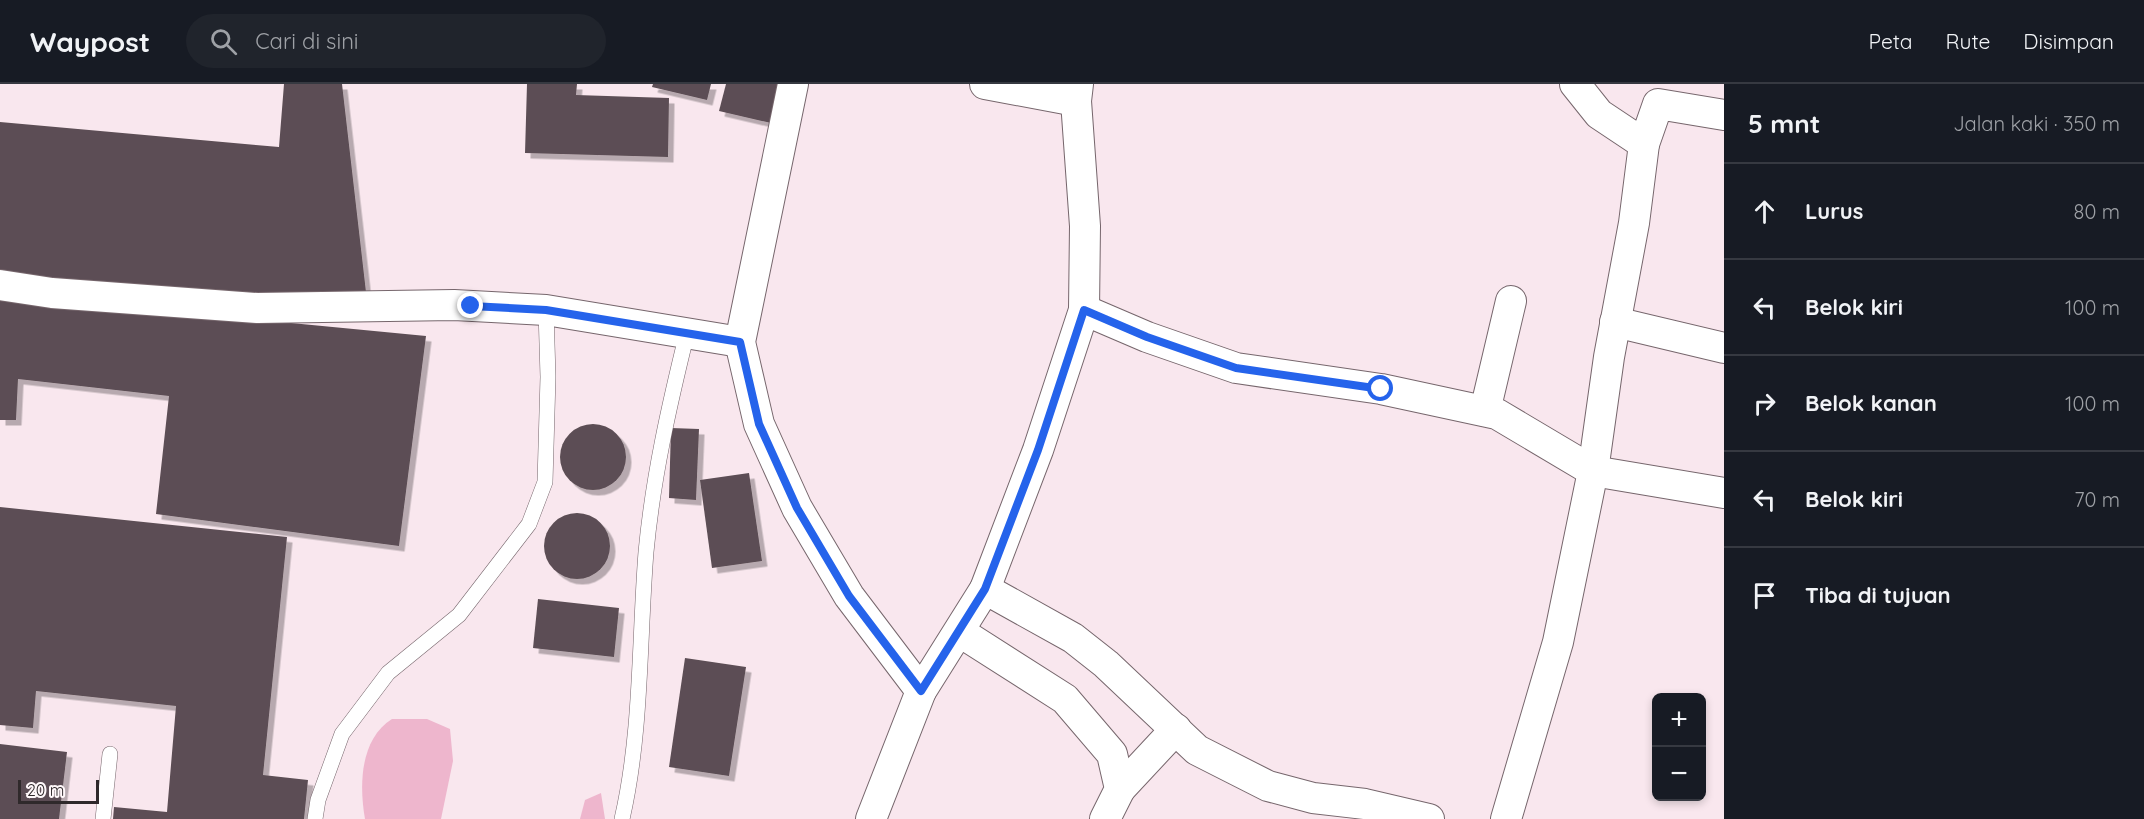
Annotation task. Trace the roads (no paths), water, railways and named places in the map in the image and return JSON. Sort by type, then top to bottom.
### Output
[{"type":"street","points":[[793,84],[740,342],[759,424],[797,508],[849,596],[921,691]]},
{"type":"street","points":[[871,819],[921,691],[985,589],[1038,450],[1084,310],[1085,226],[1077,93],[985,84]]},
{"type":"street","points":[[1575,84],[1599,114],[1644,144]]},
{"type":"street","points":[[1506,819],[1558,642],[1593,471],[1634,223],[1644,144],[1658,104],[1724,115]]},
{"type":"street","points":[[0,285],[52,293],[257,308],[454,305],[546,310],[740,342]]},
{"type":"street","points":[[1485,411],[1511,301]]},
{"type":"street","points":[[1084,310],[1147,337],[1236,368],[1381,389],[1497,414],[1593,471],[1724,493]]},
{"type":"street","points":[[1616,322],[1724,348]]},
{"type":"street","points":[[985,589],[1072,638],[1106,664],[1197,750],[1268,786],[1313,798],[1365,804],[1429,819]]},
{"type":"street","points":[[960,632],[1065,699],[1112,754],[1120,789]]},
{"type":"street","points":[[1105,819],[1120,789],[1176,729]]},
{"type":"lane","points":[[315,819],[318,800],[342,734],[388,673],[459,615],[529,524],[545,482],[548,377],[546,310]]},
{"type":"lane","points":[[622,819],[631,780],[646,550],[660,442],[687,333]]},
{"type":"lane","points":[[103,819],[110,754]]}]
